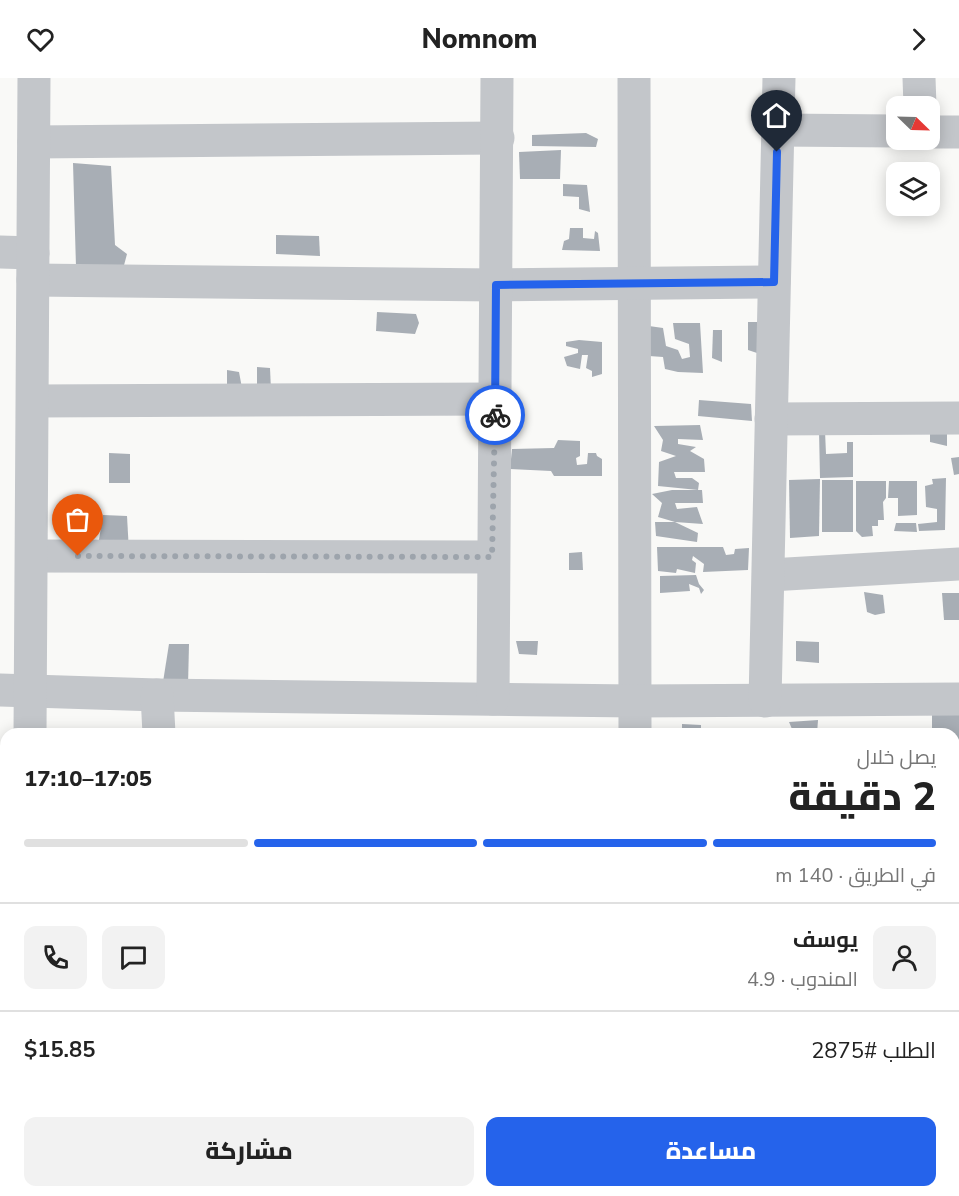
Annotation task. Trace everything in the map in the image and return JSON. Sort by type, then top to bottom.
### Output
[{"type":"street","points":[[28,728],[15,690],[32,556],[34,78]]},
{"type":"street","points":[[493,699],[492,557],[496,399],[497,78]]},
{"type":"street","points":[[634,78],[635,728]]},
{"type":"street","points":[[765,701],[770,575],[771,419],[779,78]]},
{"type":"street","points":[[919,78],[920,96]]},
{"type":"street","points":[[778,130],[886,131]]},
{"type":"street","points":[[940,132],[959,132]]},
{"type":"street","points":[[34,142],[498,138]]},
{"type":"street","points":[[0,252],[33,266],[496,285],[774,282]]},
{"type":"street","points":[[33,401],[496,399]]},
{"type":"street","points":[[771,419],[959,418]]},
{"type":"street","points":[[32,556],[492,557]]},
{"type":"street","points":[[770,575],[959,564]]},
{"type":"street","points":[[15,690],[157,695],[635,701],[959,699]]},
{"type":"street","points":[[157,695],[159,728]]},
{"type":"building","points":[[586,133],[598,139],[596,147],[532,146],[532,135]]},
{"type":"building","points":[[561,150],[560,179],[520,179],[519,152]]},
{"type":"building","points":[[73,163],[111,166],[115,245],[127,254],[123,269],[76,267]]},
{"type":"building","points":[[563,184],[587,185],[590,212],[579,209],[579,197],[563,196]]},
{"type":"building","points":[[570,228],[583,228],[583,238],[594,239],[595,231],[598,233],[600,251],[562,250],[564,241],[569,239]]},
{"type":"building","points":[[276,235],[319,236],[320,256],[276,254]]},
{"type":"building","points":[[377,312],[416,314],[419,323],[415,334],[376,331]]},
{"type":"building","points":[[748,322],[757,322],[757,353],[748,350]]},
{"type":"building","points":[[673,323],[700,323],[703,373],[665,369],[663,357],[649,356],[649,326],[663,328],[666,346],[678,350],[682,359],[690,357],[689,344],[675,339]]},
{"type":"building","points":[[713,330],[722,330],[722,362],[712,358]]},
{"type":"building","points":[[579,340],[602,342],[602,374],[592,377],[592,371],[586,368],[588,355],[582,355],[580,369],[567,366],[564,357],[578,353],[578,349],[566,346],[566,342]]},
{"type":"building","points":[[257,367],[270,368],[271,390],[257,390]]},
{"type":"building","points":[[227,370],[239,372],[242,388],[227,387]]},
{"type":"building","points":[[699,400],[751,404],[752,421],[698,416]]},
{"type":"building","points":[[700,425],[703,440],[678,439],[678,444],[696,447],[690,451],[704,459],[705,472],[674,472],[676,478],[692,478],[699,483],[698,490],[658,486],[659,462],[676,456],[661,451],[663,440],[654,426]]},
{"type":"building","points":[[947,428],[947,446],[930,442],[930,434]]},
{"type":"building","points":[[819,430],[825,431],[826,454],[847,453],[847,442],[853,442],[853,477],[820,478]]},
{"type":"building","points":[[558,440],[580,441],[580,456],[576,458],[577,465],[587,464],[588,453],[596,453],[602,459],[602,476],[554,476],[551,471],[510,469],[512,449],[554,448]]},
{"type":"building","points":[[109,453],[130,454],[130,483],[109,483]]},
{"type":"building","points":[[959,457],[959,474],[954,475],[951,458]]},
{"type":"building","points":[[946,478],[945,530],[919,531],[918,524],[937,522],[937,509],[926,507],[925,486],[933,484],[932,479]]},
{"type":"building","points":[[820,479],[819,536],[790,538],[789,480]]},
{"type":"building","points":[[822,480],[853,480],[853,532],[822,532]]},
{"type":"building","points":[[856,481],[886,481],[886,498],[883,502],[884,520],[878,520],[878,526],[872,526],[873,536],[862,537],[856,531]]},
{"type":"building","points":[[889,481],[917,481],[917,515],[898,516],[898,498],[888,498]]},
{"type":"building","points":[[672,490],[702,490],[703,503],[675,503],[677,509],[697,507],[703,524],[675,522],[658,517],[662,503],[652,494]]},
{"type":"building","points":[[103,515],[127,516],[129,552],[97,552]]},
{"type":"building","points":[[655,522],[675,522],[698,533],[697,542],[656,536]]},
{"type":"building","points":[[896,523],[916,523],[917,532],[894,531]]},
{"type":"building","points":[[657,547],[723,547],[726,555],[734,554],[735,549],[749,548],[748,570],[703,572],[704,564],[693,556],[692,560],[696,563],[695,573],[677,569],[676,573],[658,571]]},
{"type":"building","points":[[582,552],[583,570],[569,570],[569,553]]},
{"type":"building","points":[[696,575],[704,590],[701,594],[699,588],[689,584],[690,591],[660,593],[660,576]]},
{"type":"building","points":[[864,592],[883,595],[885,613],[875,615],[867,612]]},
{"type":"building","points":[[942,593],[959,593],[959,620],[944,620]]},
{"type":"building","points":[[516,641],[538,641],[537,655],[519,654]]},
{"type":"building","points":[[796,641],[819,642],[819,663],[796,661]]},
{"type":"building","points":[[169,644],[189,644],[188,686],[163,682]]},
{"type":"building","points":[[932,707],[959,711],[959,728],[932,728]]},
{"type":"building","points":[[818,720],[817,728],[792,728],[789,722]]},
{"type":"building","points":[[682,724],[701,725],[701,728],[682,728]]},
{"type":"way so far","points":[[78,556],[492,557],[495,415]]},
{"type":"route","points":[[495,415],[496,285],[774,282],[777,152]]}]
